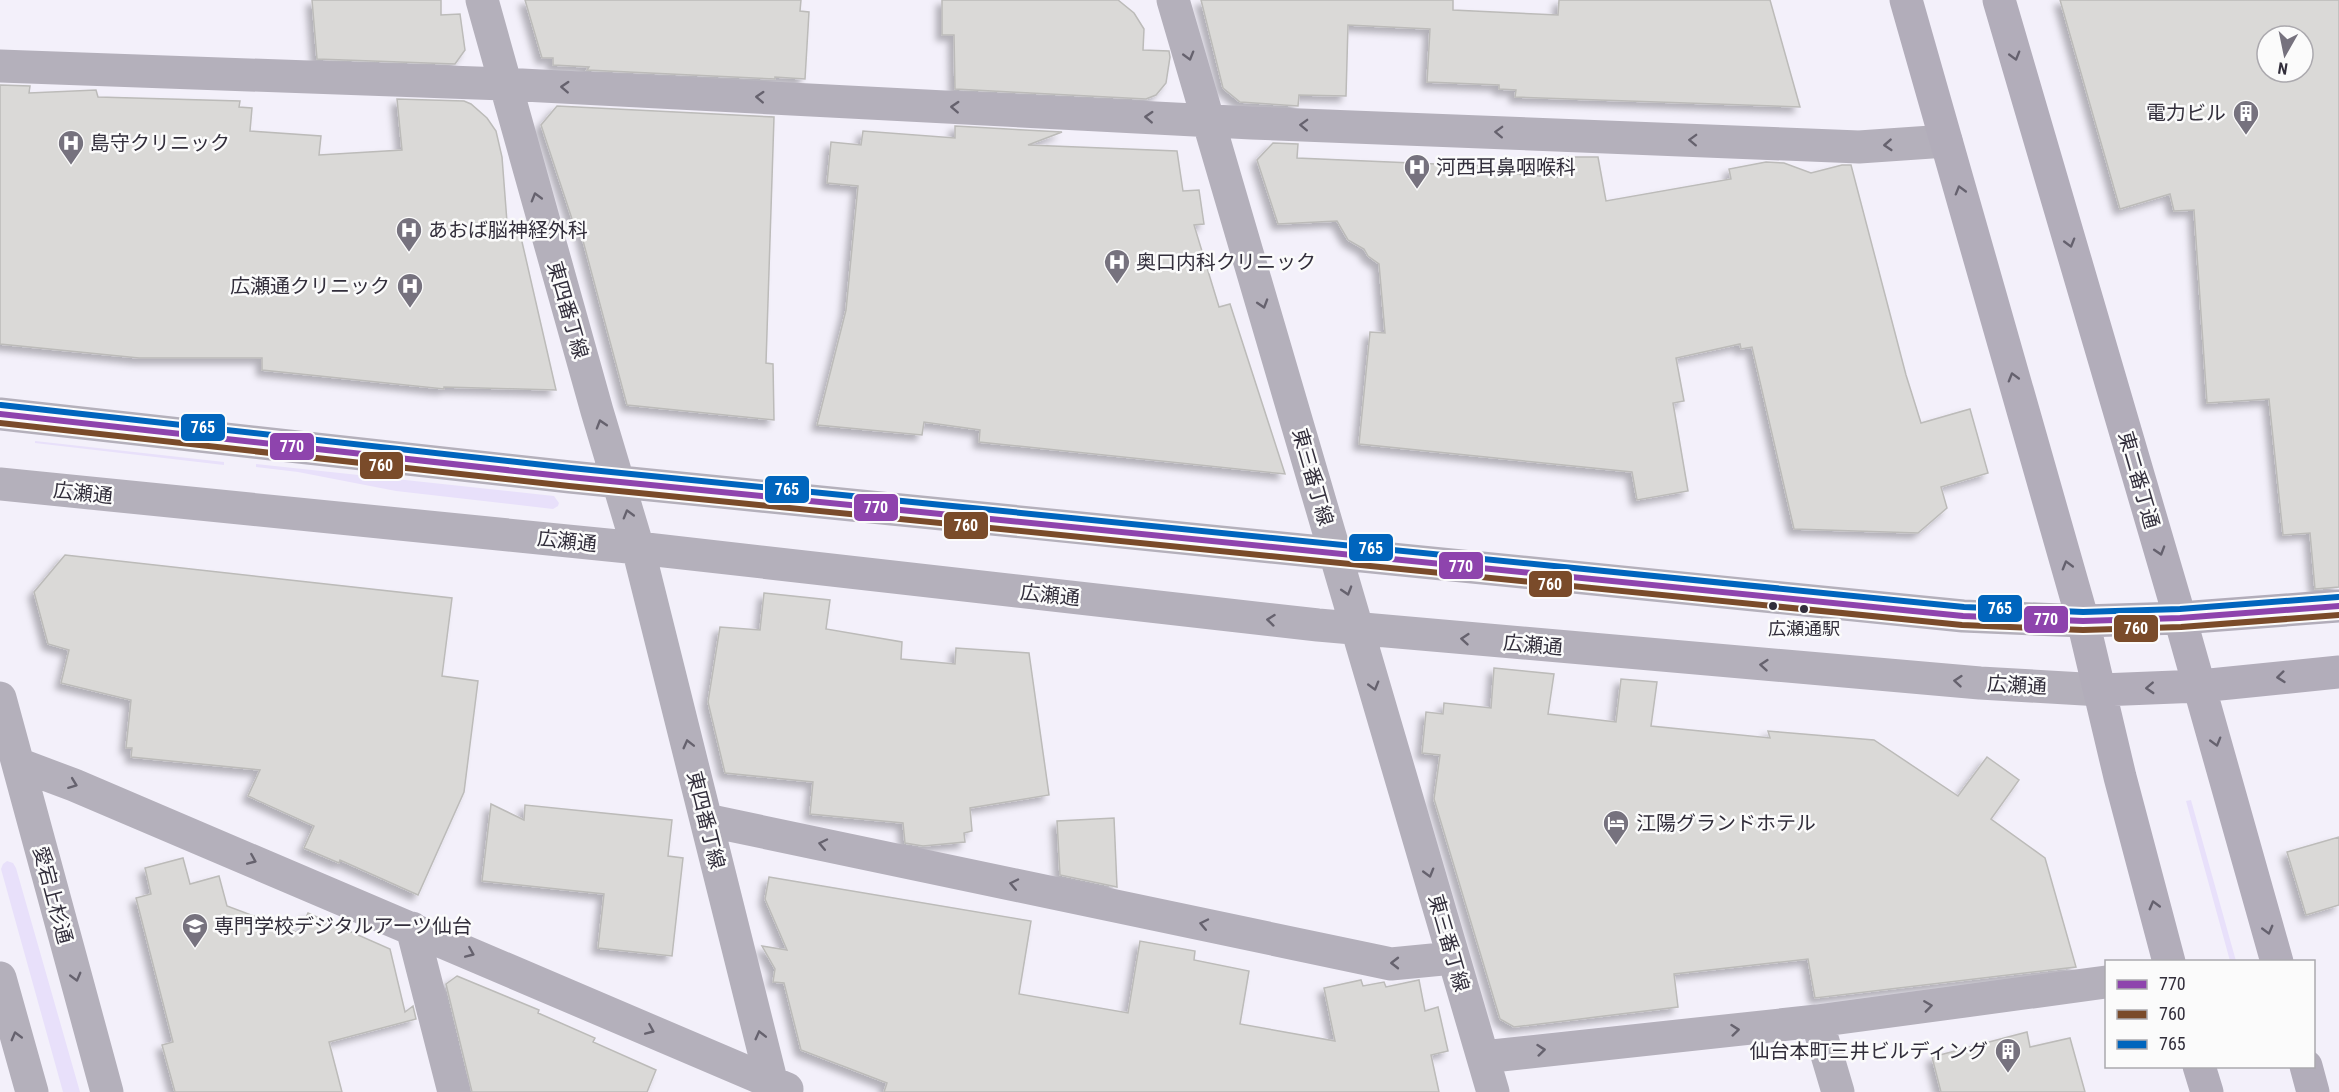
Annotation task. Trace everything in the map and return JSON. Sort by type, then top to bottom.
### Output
[{"type":"highway","points":[[1906,0],[2084,621],[2120,777],[2168,960]]},
{"type":"highway","name":"東二番丁通","points":[[1999,0],[2200,686],[2276,960]]},
{"type":"highway","points":[[2084,621],[2180,618],[2339,606]]},
{"type":"highway","points":[[2101,690],[2200,686],[2339,672]]},
{"type":"highway","points":[[2200,1068],[2207,1092]]},
{"type":"highway","points":[[2307,1068],[2313,1092]]},
{"type":"street","name":"東四番丁線","points":[[482,0],[504,84],[638,548],[706,820],[780,1089]]},
{"type":"street","name":"東三番丁線","points":[[1173,0],[1493,1092]]},
{"type":"street","points":[[0,66],[504,84],[1208,120],[1859,147],[1946,141]]},
{"type":"street","points":[[0,414],[618,480],[1963,616],[2084,621]]},
{"type":"street","name":"広瀬通","points":[[0,484],[638,548],[1358,629],[1980,683],[2101,690]]},
{"type":"street","name":"愛宕上杉通","points":[[0,698],[107,1092]]},
{"type":"street","points":[[18,764],[74,784],[412,928],[780,1089]]},
{"type":"street","points":[[706,820],[1391,964],[1454,958]]},
{"type":"street","points":[[412,928],[454,1092]]},
{"type":"street","points":[[0,978],[32,1092]]},
{"type":"street","points":[[1483,1057],[1817,1021],[2105,982]]},
{"type":"street","points":[[1817,1021],[1838,1092]]},
{"type":"shaded area","points":[[35,441],[224,462],[224,465],[35,443]]},
{"type":"shaded area","points":[[256,464],[554,496],[559,503],[553,509],[396,491],[298,472],[256,467]]},
{"type":"shaded area","points":[[2191,800],[2236,960],[2230,960],[2186,801]]},
{"type":"shaded area","points":[[7,861],[13,863],[16,868],[80,1092],[63,1092],[1,869]]},
{"type":"building","points":[[312,0],[441,0],[441,15],[460,14],[465,50],[455,64],[317,59]]},
{"type":"building","points":[[525,0],[801,0],[800,11],[809,12],[805,79],[587,70],[589,67],[553,65],[553,58],[542,58]]},
{"type":"building","points":[[942,0],[1118,0],[1134,13],[1144,29],[1143,50],[1169,51],[1166,83],[1156,95],[1146,99],[955,89],[954,35],[942,35]]},
{"type":"building","points":[[1201,0],[1453,0],[1453,10],[1558,15],[1559,0],[1770,0],[1800,107],[1515,97],[1516,90],[1499,89],[1499,85],[1427,82],[1430,29],[1348,25],[1346,96],[1299,95],[1298,106],[1240,102],[1223,88]]},
{"type":"building","points":[[2060,0],[2339,0],[2339,587],[2315,589],[2310,533],[2283,535],[2269,399],[2207,403],[2194,210],[2174,211],[2170,194],[2120,209]]},
{"type":"building","points":[[0,85],[30,86],[29,93],[96,90],[98,97],[240,101],[239,107],[252,108],[250,131],[321,136],[319,155],[402,150],[397,99],[464,101],[471,104],[487,118],[496,131],[502,157],[508,235],[520,233],[556,390],[444,387],[444,389],[262,370],[262,358],[139,358],[0,344]]},
{"type":"building","points":[[557,106],[774,117],[766,363],[773,364],[774,420],[627,405],[578,222],[573,222],[541,125]]},
{"type":"building","points":[[955,126],[1062,132],[1028,145],[1177,151],[1183,191],[1199,190],[1204,224],[1194,225],[1219,307],[1230,304],[1285,474],[979,442],[980,430],[924,422],[922,435],[817,425],[846,310],[858,186],[827,183],[831,142],[861,145],[863,131],[955,138]]},
{"type":"building","points":[[1273,143],[1298,144],[1297,158],[1482,166],[1482,171],[1562,178],[1559,157],[1598,157],[1606,201],[1731,179],[1729,169],[1766,162],[1784,163],[1811,173],[1851,165],[1906,375],[1921,423],[1970,409],[1988,473],[1941,487],[1947,508],[1918,533],[1794,529],[1752,347],[1741,349],[1740,344],[1676,358],[1684,401],[1673,403],[1688,491],[1637,500],[1632,472],[1359,444],[1370,332],[1385,333],[1379,264],[1368,256],[1364,249],[1348,240],[1337,221],[1278,224],[1257,160]]},
{"type":"building","points":[[65,555],[452,598],[442,676],[478,681],[464,792],[418,895],[340,860],[339,863],[304,848],[314,826],[248,796],[260,770],[131,757],[132,748],[126,748],[131,700],[61,683],[69,650],[48,644],[34,592]]},
{"type":"building","points":[[764,593],[830,600],[826,629],[902,642],[901,659],[955,664],[956,648],[1029,653],[1049,795],[970,808],[972,831],[964,833],[965,842],[923,846],[905,843],[903,823],[810,814],[813,782],[725,773],[708,702],[720,627],[760,630]]},
{"type":"building","points":[[1494,668],[1554,674],[1548,714],[1616,722],[1621,679],[1657,682],[1651,726],[1770,738],[1768,731],[1874,740],[1958,796],[1987,757],[2019,780],[1991,819],[2045,858],[2076,967],[1815,998],[1808,959],[1674,974],[1678,1007],[1514,1027],[1500,1019],[1434,799],[1440,755],[1422,753],[1426,712],[1443,714],[1444,703],[1491,708]]},
{"type":"building","points":[[491,804],[524,820],[525,805],[672,820],[668,856],[683,858],[672,956],[598,948],[604,894],[482,881]]},
{"type":"building","points":[[1114,818],[1117,887],[1060,875],[1057,821]]},
{"type":"building","points":[[2339,837],[2339,905],[2306,915],[2287,852]]},
{"type":"building","points":[[183,858],[190,884],[219,876],[227,906],[299,933],[308,913],[390,949],[405,1012],[413,1006],[416,1019],[329,1042],[342,1092],[175,1092],[162,1045],[173,1042],[136,898],[151,894],[145,868]]},
{"type":"building","points":[[769,877],[1031,921],[1019,994],[1128,1013],[1140,941],[1195,951],[1194,960],[1249,971],[1240,1024],[1335,1041],[1324,988],[1361,980],[1363,986],[1384,982],[1386,987],[1419,980],[1425,1011],[1438,1007],[1448,1051],[1431,1055],[1439,1092],[884,1092],[887,1083],[801,1050],[784,983],[773,982],[775,969],[762,946],[787,950],[765,899]]},
{"type":"building","points":[[457,976],[539,1010],[538,1013],[595,1038],[593,1042],[656,1070],[647,1092],[472,1092],[446,984]]},
{"type":"building","name":"仙台本町三井ビルディング","points":[[2027,1032],[2030,1047],[2070,1038],[2085,1092],[1941,1092],[1932,1057]]},
{"type":"transit line","name":"765","points":[[1,405],[571,468],[1964,607],[2083,612],[2180,609],[2338,597]]},
{"type":"transit line","name":"770","points":[[0,414],[570,477],[1963,616],[2083,621],[2180,618],[2339,606]]},
{"type":"transit line","name":"760","points":[[0,423],[569,486],[1962,625],[2083,630],[2181,627],[2339,615]]},
{"type":"place","name":"電力ビル","points":[[2246,136]]},
{"type":"place","name":"島守クリニック","points":[[71,166]]},
{"type":"place","name":"河西耳鼻咽喉科","points":[[1417,190]]},
{"type":"place","name":"あおば脳神経外科","points":[[409,253]]},
{"type":"place","name":"奥口内科クリニック","points":[[1117,285]]},
{"type":"place","name":"広瀬通クリニック","points":[[410,309]]},
{"type":"place","name":"広瀬通駅","points":[[1804,609]]},
{"type":"place","name":"江陽グランドホテル","points":[[1616,846]]},
{"type":"place","name":"専門学校デジタルアーツ仙台","points":[[195,949]]},
{"type":"place","name":"仙台本町三井ビルディング","points":[[2008,1074]]}]
